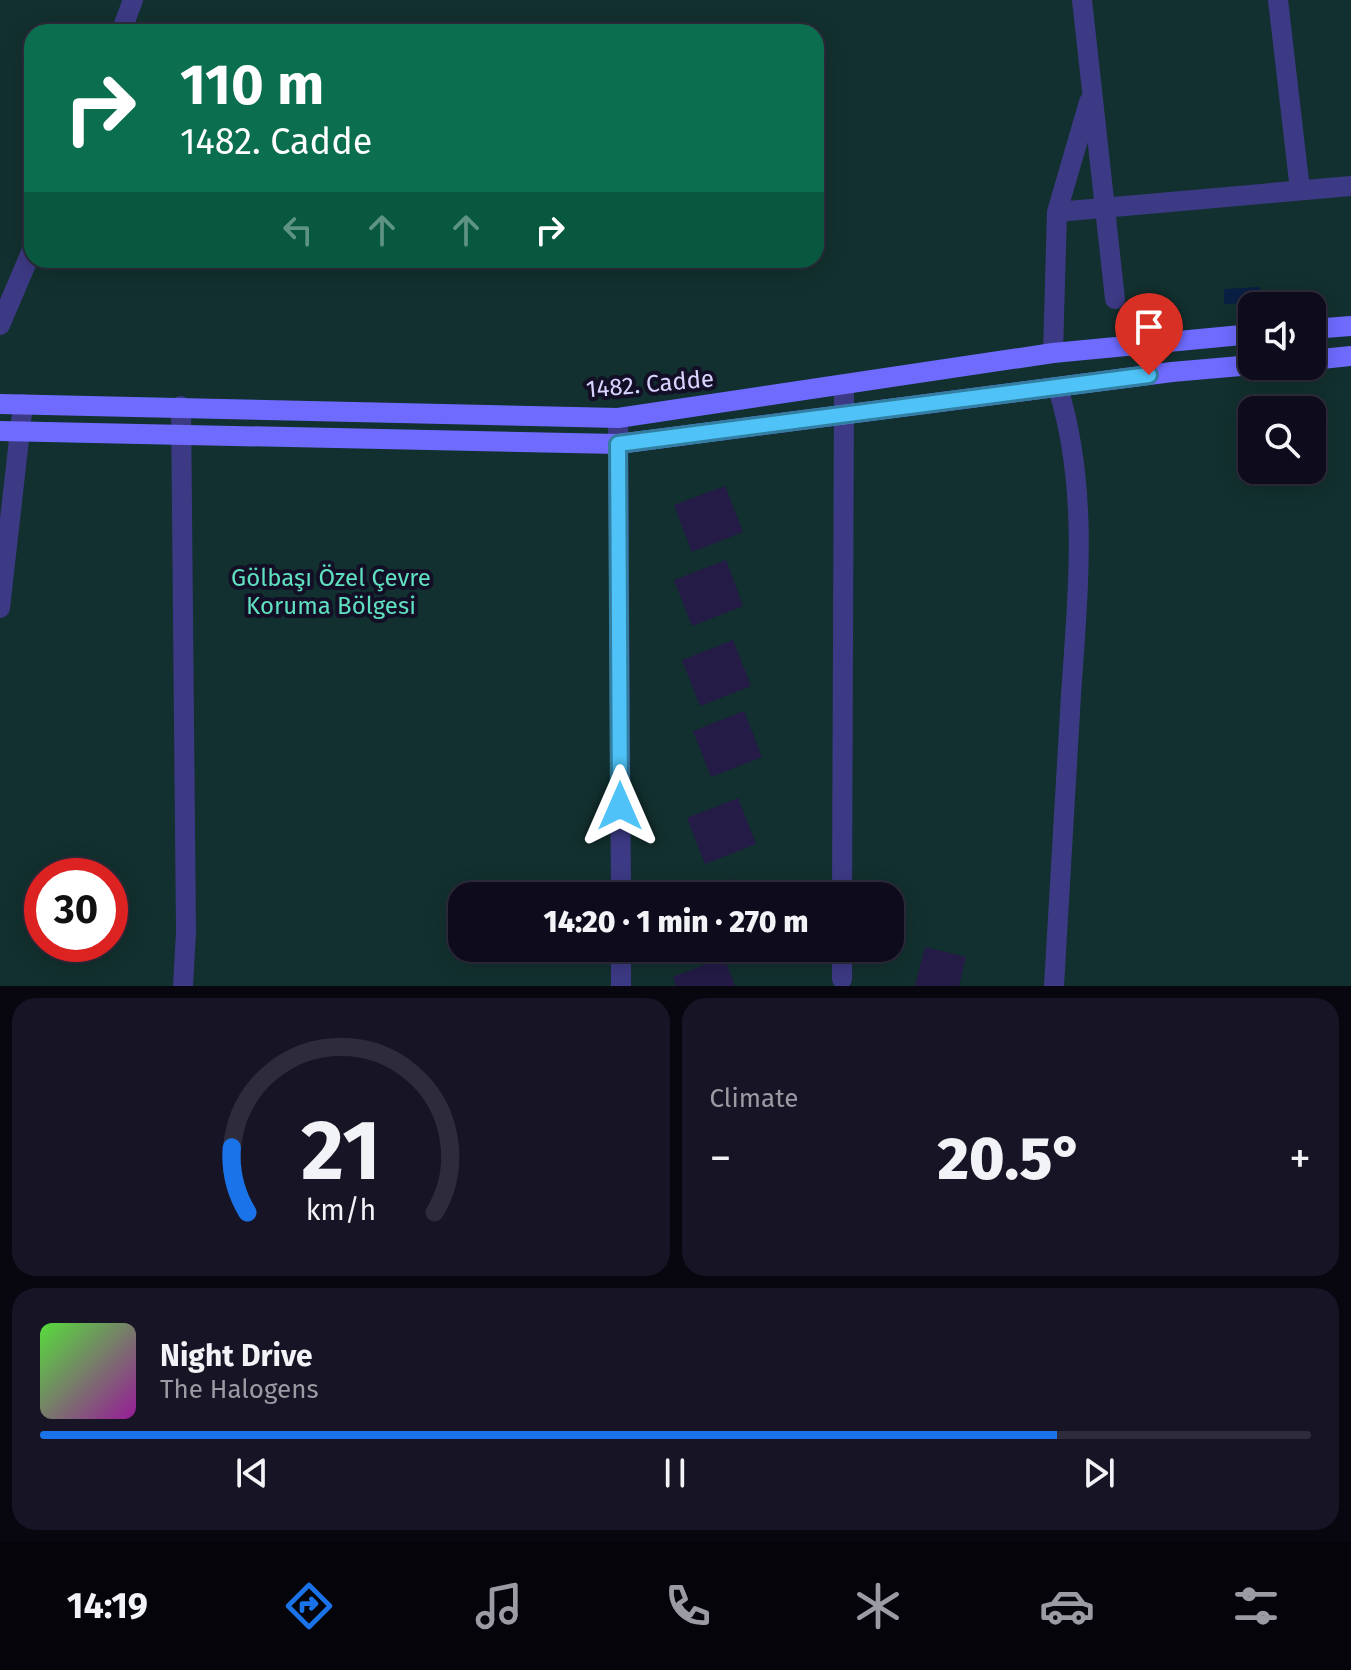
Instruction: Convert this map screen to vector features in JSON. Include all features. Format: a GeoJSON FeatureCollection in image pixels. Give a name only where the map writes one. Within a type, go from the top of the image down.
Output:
{"type":"FeatureCollection","features":[{"type":"Feature","properties":{"kind":"street"},"geometry":{"type":"LineString","coordinates":[[124,24],[133,0]]}},
{"type":"Feature","properties":{"kind":"street"},"geometry":{"type":"LineString","coordinates":[[1082,0],[1115,299]]}},
{"type":"Feature","properties":{"kind":"street"},"geometry":{"type":"LineString","coordinates":[[1278,0],[1300,190]]}},
{"type":"Feature","properties":{"kind":"street"},"geometry":{"type":"LineString","coordinates":[[1054,986],[1080,595],[1079,510],[1071,437],[1058,388],[1053,353],[1057,212],[1091,94]]}},
{"type":"Feature","properties":{"kind":"street"},"geometry":{"type":"LineString","coordinates":[[1057,212],[1351,186]]}},
{"type":"Feature","properties":{"kind":"street"},"geometry":{"type":"LineString","coordinates":[[0,325],[24,268]]}},
{"type":"Feature","properties":{"kind":"street"},"geometry":{"type":"LineString","coordinates":[[1326,328],[1351,326]]}},
{"type":"Feature","properties":{"kind":"street","name":"1482. Cadde"},"geometry":{"type":"LineString","coordinates":[[0,404],[618,418],[844,387],[1053,353],[1238,335]]}},
{"type":"Feature","properties":{"kind":"street"},"geometry":{"type":"LineString","coordinates":[[1326,359],[1351,356]]}},
{"type":"Feature","properties":{"kind":"street"},"geometry":{"type":"LineString","coordinates":[[10,432],[618,444],[1238,367]]}},
{"type":"Feature","properties":{"kind":"street"},"geometry":{"type":"LineString","coordinates":[[842,882],[844,387]]}},
{"type":"Feature","properties":{"kind":"street"},"geometry":{"type":"LineString","coordinates":[[0,608],[10,432],[23,404]]}},
{"type":"Feature","properties":{"kind":"street"},"geometry":{"type":"LineString","coordinates":[[181,406],[186,932],[183,986]]}},
{"type":"Feature","properties":{"kind":"street"},"geometry":{"type":"LineString","coordinates":[[618,418],[621,882]]}},
{"type":"Feature","properties":{"kind":"street"},"geometry":{"type":"LineString","coordinates":[[621,962],[621,986]]}},
{"type":"Feature","properties":{"kind":"street"},"geometry":{"type":"LineString","coordinates":[[842,962],[842,979]]}},
{"type":"Feature","properties":{"kind":"green space","name":"Gölbaşı Özel Çevre Koruma Bölgesi"},"geometry":{"type":"Polygon","coordinates":[[[0,0],[1351,0],[1351,986],[0,986],[0,0]]]}},
{"type":"Feature","properties":{"kind":"water"},"geometry":{"type":"Polygon","coordinates":[[[1260,287],[1260,292],[1238,292],[1238,303],[1224,304],[1224,289],[1260,287]]]}},
{"type":"Feature","properties":{"kind":"building"},"geometry":{"type":"Polygon","coordinates":[[[725,486],[743,532],[692,552],[674,505],[725,486]]]}},
{"type":"Feature","properties":{"kind":"building"},"geometry":{"type":"Polygon","coordinates":[[[726,560],[743,606],[692,626],[674,580],[726,560]]]}},
{"type":"Feature","properties":{"kind":"building"},"geometry":{"type":"Polygon","coordinates":[[[733,640],[751,686],[700,706],[682,660],[733,640]]]}},
{"type":"Feature","properties":{"kind":"building"},"geometry":{"type":"Polygon","coordinates":[[[744,711],[762,757],[711,777],[693,731],[744,711]]]}},
{"type":"Feature","properties":{"kind":"building"},"geometry":{"type":"Polygon","coordinates":[[[738,798],[756,844],[705,864],[687,818],[738,798]]]}},
{"type":"Feature","properties":{"kind":"building"},"geometry":{"type":"Polygon","coordinates":[[[925,947],[966,957],[959,986],[915,986],[925,947]]]}},
{"type":"Feature","properties":{"kind":"building"},"geometry":{"type":"Polygon","coordinates":[[[711,962],[726,962],[735,986],[676,986],[673,977],[711,962]]]}},
{"type":"Feature","properties":{"kind":"route"},"geometry":{"type":"LineString","coordinates":[[620,806],[618,444],[1149,375]]}}]}
